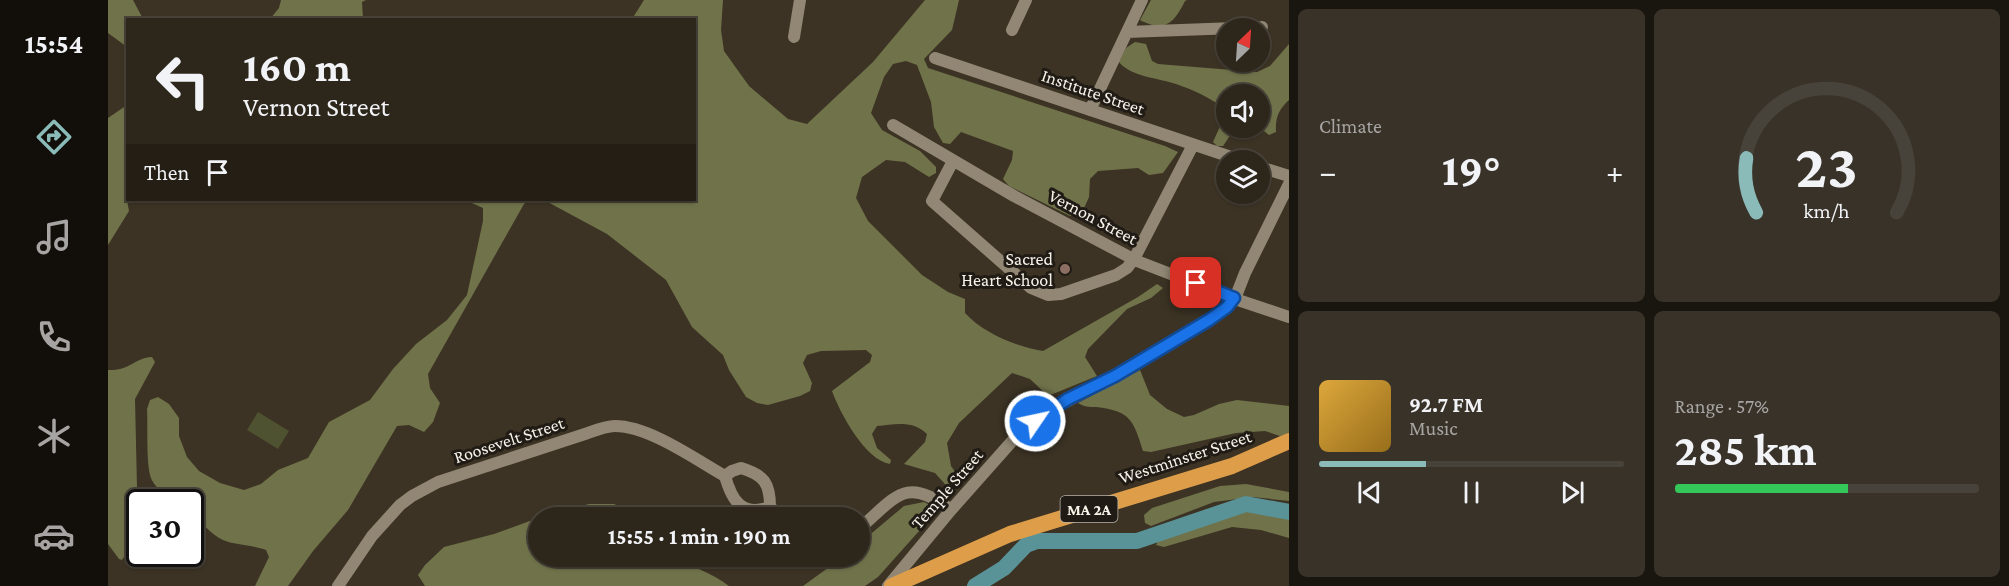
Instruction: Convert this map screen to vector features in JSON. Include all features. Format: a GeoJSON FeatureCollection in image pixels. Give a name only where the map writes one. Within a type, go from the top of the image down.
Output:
{"type":"FeatureCollection","features":[{"type":"Feature","properties":{"kind":"highway","name":"Westminster Street"},"geometry":{"type":"LineString","coordinates":[[890,586],[1011,534],[1232,466],[1289,441]]}},
{"type":"Feature","properties":{"kind":"street"},"geometry":{"type":"LineString","coordinates":[[794,37],[800,0]]}},
{"type":"Feature","properties":{"kind":"street"},"geometry":{"type":"LineString","coordinates":[[1012,30],[1026,0]]}},
{"type":"Feature","properties":{"kind":"street"},"geometry":{"type":"LineString","coordinates":[[1090,110],[1141,3],[1127,0]]}},
{"type":"Feature","properties":{"kind":"street"},"geometry":{"type":"LineString","coordinates":[[1127,32],[1216,29]]}},
{"type":"Feature","properties":{"kind":"street","name":"Institute Street"},"geometry":{"type":"LineString","coordinates":[[935,58],[1216,152]]}},
{"type":"Feature","properties":{"kind":"street","name":"Vernon Street"},"geometry":{"type":"LineString","coordinates":[[893,125],[1014,196],[1134,259],[1289,317]]}},
{"type":"Feature","properties":{"kind":"street"},"geometry":{"type":"LineString","coordinates":[[953,161],[932,201],[1031,288],[1042,293],[1059,294],[1111,277],[1127,268],[1134,259],[1193,145]]}},
{"type":"Feature","properties":{"kind":"street"},"geometry":{"type":"LineString","coordinates":[[1270,170],[1289,176]]}},
{"type":"Feature","properties":{"kind":"street","name":"Temple Street"},"geometry":{"type":"LineString","coordinates":[[890,586],[951,510],[1028,426],[1068,399],[1115,376],[1227,307],[1234,298],[1289,184]]}},
{"type":"Feature","properties":{"kind":"street","name":"Roosevelt Street"},"geometry":{"type":"LineString","coordinates":[[338,586],[372,536],[400,505],[412,496],[438,482],[612,426],[630,427],[646,432],[725,476]]}},
{"type":"Feature","properties":{"kind":"street"},"geometry":{"type":"LineString","coordinates":[[741,507],[729,491],[725,476],[741,468],[754,472],[764,480],[769,490],[770,507]]}},
{"type":"Feature","properties":{"kind":"street"},"geometry":{"type":"LineString","coordinates":[[870,519],[898,495],[911,492],[922,492],[934,496],[951,510]]}},
{"type":"Feature","properties":{"kind":"green space"},"geometry":{"type":"Polygon","coordinates":[[[108,0],[133,0],[142,17],[148,18],[126,18],[126,46],[108,33],[108,0]]]}},
{"type":"Feature","properties":{"kind":"green space"},"geometry":{"type":"Polygon","coordinates":[[[281,0],[366,0],[362,2],[363,18],[271,18],[279,8],[281,0]]]}},
{"type":"Feature","properties":{"kind":"green space"},"geometry":{"type":"Polygon","coordinates":[[[644,0],[723,0],[721,30],[724,51],[749,86],[788,119],[807,124],[873,62],[925,0],[959,0],[952,30],[924,59],[928,68],[1178,152],[1163,173],[1149,175],[1138,168],[1098,171],[1090,179],[1089,197],[1082,213],[1070,216],[1009,186],[1003,179],[1012,160],[1013,151],[961,132],[950,144],[943,143],[934,127],[931,102],[917,65],[906,61],[893,64],[884,77],[871,113],[882,130],[920,151],[936,167],[936,173],[929,177],[905,162],[886,160],[862,177],[856,198],[868,221],[922,275],[948,292],[965,299],[965,313],[981,327],[1001,338],[1033,349],[1043,351],[1157,284],[1163,288],[1151,298],[1127,309],[1088,349],[1085,357],[1097,376],[1048,396],[1030,379],[1012,373],[959,423],[947,443],[951,466],[962,482],[953,493],[935,473],[904,464],[925,442],[927,434],[922,430],[904,424],[877,426],[872,434],[877,448],[891,460],[890,464],[872,454],[847,423],[832,391],[870,362],[872,355],[866,350],[821,351],[807,355],[803,363],[812,383],[810,391],[768,405],[757,403],[746,397],[729,370],[723,355],[692,327],[666,280],[607,234],[546,201],[696,201],[696,18],[633,18],[644,0]]]}},
{"type":"Feature","properties":{"kind":"green space"},"geometry":{"type":"Polygon","coordinates":[[[1151,0],[1187,0],[1173,20],[1168,24],[1156,26],[1140,20],[1151,0]]]}},
{"type":"Feature","properties":{"kind":"green space"},"geometry":{"type":"Polygon","coordinates":[[[1135,42],[1146,44],[1152,61],[1158,64],[1216,69],[1216,72],[1270,72],[1270,66],[1289,44],[1289,100],[1278,114],[1276,132],[1270,135],[1270,84],[1216,84],[1216,104],[1190,89],[1138,74],[1124,67],[1119,62],[1126,48],[1135,42]]]}},
{"type":"Feature","properties":{"kind":"green space"},"geometry":{"type":"Polygon","coordinates":[[[126,106],[126,201],[129,211],[108,245],[108,118],[126,106]]]}},
{"type":"Feature","properties":{"kind":"green space"},"geometry":{"type":"Polygon","coordinates":[[[1216,135],[1216,138],[1228,138],[1223,146],[1217,146],[1213,142],[1216,135]]]}},
{"type":"Feature","properties":{"kind":"green space"},"geometry":{"type":"Polygon","coordinates":[[[467,201],[528,201],[428,374],[430,388],[440,403],[433,422],[424,432],[409,425],[397,426],[348,510],[313,551],[288,586],[255,586],[269,557],[266,550],[227,542],[206,527],[204,525],[204,489],[159,489],[152,481],[148,451],[147,409],[150,400],[158,397],[169,404],[179,418],[179,436],[187,457],[199,471],[220,483],[244,490],[261,484],[278,470],[308,458],[329,422],[370,400],[393,369],[416,344],[447,320],[467,295],[483,221],[483,208],[467,201]]]}},
{"type":"Feature","properties":{"kind":"green space"},"geometry":{"type":"Polygon","coordinates":[[[152,357],[155,362],[135,399],[137,488],[126,489],[126,554],[122,560],[108,544],[108,370],[122,369],[152,357]]]}},
{"type":"Feature","properties":{"kind":"green space"},"geometry":{"type":"Polygon","coordinates":[[[1140,370],[1150,395],[1167,409],[1184,417],[1237,400],[1289,406],[1289,433],[1280,436],[1265,431],[1236,433],[1151,452],[1143,451],[1133,425],[1124,415],[1117,411],[1078,403],[1140,370]]]}},
{"type":"Feature","properties":{"kind":"green space"},"geometry":{"type":"Polygon","coordinates":[[[258,412],[289,431],[278,449],[247,430],[258,412]]]}},
{"type":"Feature","properties":{"kind":"green space"},"geometry":{"type":"Polygon","coordinates":[[[1246,484],[1289,492],[1289,501],[1253,497],[1214,502],[1151,526],[1145,523],[1144,515],[1152,508],[1220,486],[1246,484]]]}},
{"type":"Feature","properties":{"kind":"green space"},"geometry":{"type":"Polygon","coordinates":[[[924,502],[934,507],[936,512],[878,577],[865,586],[803,586],[829,567],[870,567],[870,535],[904,506],[924,502]]]}},
{"type":"Feature","properties":{"kind":"green space"},"geometry":{"type":"Polygon","coordinates":[[[589,504],[614,504],[621,507],[577,507],[589,504]]]}},
{"type":"Feature","properties":{"kind":"green space"},"geometry":{"type":"Polygon","coordinates":[[[1245,508],[1289,518],[1289,538],[1261,530],[1232,527],[1164,547],[1156,545],[1159,539],[1245,508]]]}},
{"type":"Feature","properties":{"kind":"green space"},"geometry":{"type":"Polygon","coordinates":[[[528,522],[528,567],[691,567],[729,586],[425,586],[418,575],[444,547],[494,534],[528,522]]]}},
{"type":"Feature","properties":{"kind":"waterway"},"geometry":{"type":"LineString","coordinates":[[975,586],[1004,568],[1026,545],[1037,541],[1137,541],[1246,504],[1289,512]]}},
{"type":"Feature","properties":{"kind":"place","name":"Sacred Heart School"},"geometry":{"type":"Point","coordinates":[1065,269]}},
{"type":"Feature","properties":{"kind":"route"},"geometry":{"type":"LineString","coordinates":[[1035,421],[1068,399],[1115,376],[1209,320],[1227,307],[1234,298],[1196,283]]}}]}
